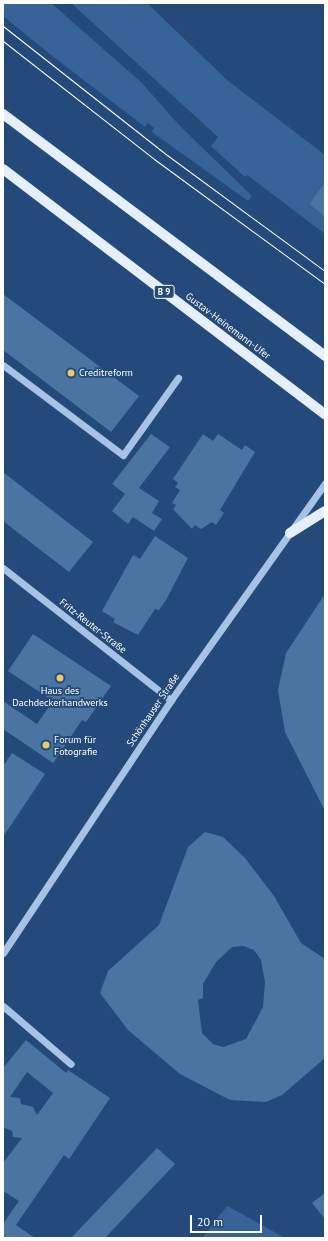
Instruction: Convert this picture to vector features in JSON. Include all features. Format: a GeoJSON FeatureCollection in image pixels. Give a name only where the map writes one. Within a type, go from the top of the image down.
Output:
{"type":"FeatureCollection","features":[{"type":"Feature","properties":{"kind":"main road"},"geometry":{"type":"LineString","coordinates":[[3,114],[325,356]]}},
{"type":"Feature","properties":{"kind":"main road","name":"Gustav-Heinemann-Ufer"},"geometry":{"type":"LineString","coordinates":[[3,169],[325,414]]}},
{"type":"Feature","properties":{"kind":"main road"},"geometry":{"type":"LineString","coordinates":[[290,533],[325,511]]}},
{"type":"Feature","properties":{"kind":"street"},"geometry":{"type":"LineString","coordinates":[[3,365],[123,455],[178,378]]}},
{"type":"Feature","properties":{"kind":"street","name":"Schönhauser Straße"},"geometry":{"type":"LineString","coordinates":[[3,953],[171,700],[325,483]]}},
{"type":"Feature","properties":{"kind":"street","name":"Fritz-Reuter-Straße"},"geometry":{"type":"LineString","coordinates":[[3,568],[171,700]]}},
{"type":"Feature","properties":{"kind":"street"},"geometry":{"type":"LineString","coordinates":[[3,1006],[71,1064]]}},
{"type":"Feature","properties":{"kind":"shaded area"},"geometry":{"type":"Polygon","coordinates":[[[3,3],[51,3],[141,82],[179,125],[252,196],[248,201],[152,132],[154,128],[148,123],[145,127],[46,51],[3,16],[3,3]]]}},
{"type":"Feature","properties":{"kind":"shaded area"},"geometry":{"type":"Polygon","coordinates":[[[71,3],[147,3],[227,80],[325,155],[325,182],[309,204],[325,217],[325,234],[247,175],[245,177],[211,146],[218,137],[71,3]]]}},
{"type":"Feature","properties":{"kind":"shaded area"},"geometry":{"type":"Polygon","coordinates":[[[227,1206],[242,1214],[285,1238],[202,1238],[227,1206]]]}},
{"type":"Feature","properties":{"kind":"building"},"geometry":{"type":"Polygon","coordinates":[[[325,182],[325,217],[309,204],[325,182]]]}},
{"type":"Feature","properties":{"kind":"building","name":"Creditreform"},"geometry":{"type":"Polygon","coordinates":[[[3,294],[139,396],[111,432],[3,350],[3,294]]]}},
{"type":"Feature","properties":{"kind":"building"},"geometry":{"type":"Polygon","coordinates":[[[151,434],[170,447],[139,488],[159,501],[152,513],[162,519],[154,531],[133,517],[128,524],[112,511],[125,494],[112,484],[151,434]]]}},
{"type":"Feature","properties":{"kind":"building"},"geometry":{"type":"Polygon","coordinates":[[[203,434],[213,441],[218,434],[242,450],[245,445],[255,452],[220,510],[224,513],[216,525],[212,522],[201,529],[195,525],[192,529],[173,509],[176,505],[172,503],[180,490],[175,487],[178,483],[173,479],[203,434]]]}},
{"type":"Feature","properties":{"kind":"building"},"geometry":{"type":"Polygon","coordinates":[[[3,472],[93,542],[69,572],[3,521],[3,472]]]}},
{"type":"Feature","properties":{"kind":"building"},"geometry":{"type":"Polygon","coordinates":[[[155,536],[188,558],[166,600],[159,610],[155,609],[138,635],[113,622],[115,619],[102,611],[133,555],[140,559],[155,536]]]}},
{"type":"Feature","properties":{"kind":"building"},"geometry":{"type":"Polygon","coordinates":[[[325,594],[325,811],[285,732],[278,690],[286,653],[325,594]]]}},
{"type":"Feature","properties":{"kind":"building","name":"Haus des Dachdeckerhandwerks"},"geometry":{"type":"Polygon","coordinates":[[[33,634],[111,686],[86,722],[82,720],[53,763],[3,729],[3,701],[37,724],[53,701],[8,671],[33,634]]]}},
{"type":"Feature","properties":{"kind":"building"},"geometry":{"type":"Polygon","coordinates":[[[12,753],[45,774],[3,837],[3,766],[12,753]]]}},
{"type":"Feature","properties":{"kind":"building"},"geometry":{"type":"Polygon","coordinates":[[[205,832],[223,837],[245,858],[274,896],[301,943],[325,959],[325,1058],[282,1095],[266,1102],[230,1100],[180,1074],[128,1030],[100,993],[108,971],[159,925],[188,847],[205,832]],[[243,946],[232,947],[216,962],[203,984],[203,998],[198,1000],[202,1033],[213,1044],[223,1047],[246,1039],[263,1007],[265,982],[261,960],[254,950],[243,946]]]}},
{"type":"Feature","properties":{"kind":"building"},"geometry":{"type":"Polygon","coordinates":[[[26,1040],[66,1073],[68,1070],[110,1098],[69,1159],[64,1155],[16,1225],[35,1238],[3,1238],[3,1224],[19,1201],[3,1191],[3,1163],[22,1138],[13,1137],[12,1131],[3,1127],[3,1068],[26,1040]],[[27,1072],[10,1097],[20,1098],[21,1104],[33,1107],[37,1115],[53,1093],[27,1072]]]}},
{"type":"Feature","properties":{"kind":"building"},"geometry":{"type":"Polygon","coordinates":[[[157,1148],[175,1164],[105,1238],[71,1238],[157,1148]]]}},
{"type":"Feature","properties":{"kind":"building"},"geometry":{"type":"Polygon","coordinates":[[[325,1193],[325,1219],[312,1203],[325,1193]]]}},
{"type":"Feature","properties":{"kind":"tram line"},"geometry":{"type":"LineString","coordinates":[[3,26],[167,155],[325,271]]}},
{"type":"Feature","properties":{"kind":"tram line"},"geometry":{"type":"LineString","coordinates":[[3,41],[154,159],[325,284]]}},
{"type":"Feature","properties":{"kind":"place","name":"Creditreform"},"geometry":{"type":"Point","coordinates":[71,373]}},
{"type":"Feature","properties":{"kind":"place","name":"Haus des Dachdeckerhandwerks"},"geometry":{"type":"Point","coordinates":[60,678]}},
{"type":"Feature","properties":{"kind":"place","name":"Forum für Fotografie"},"geometry":{"type":"Point","coordinates":[46,745]}}]}
